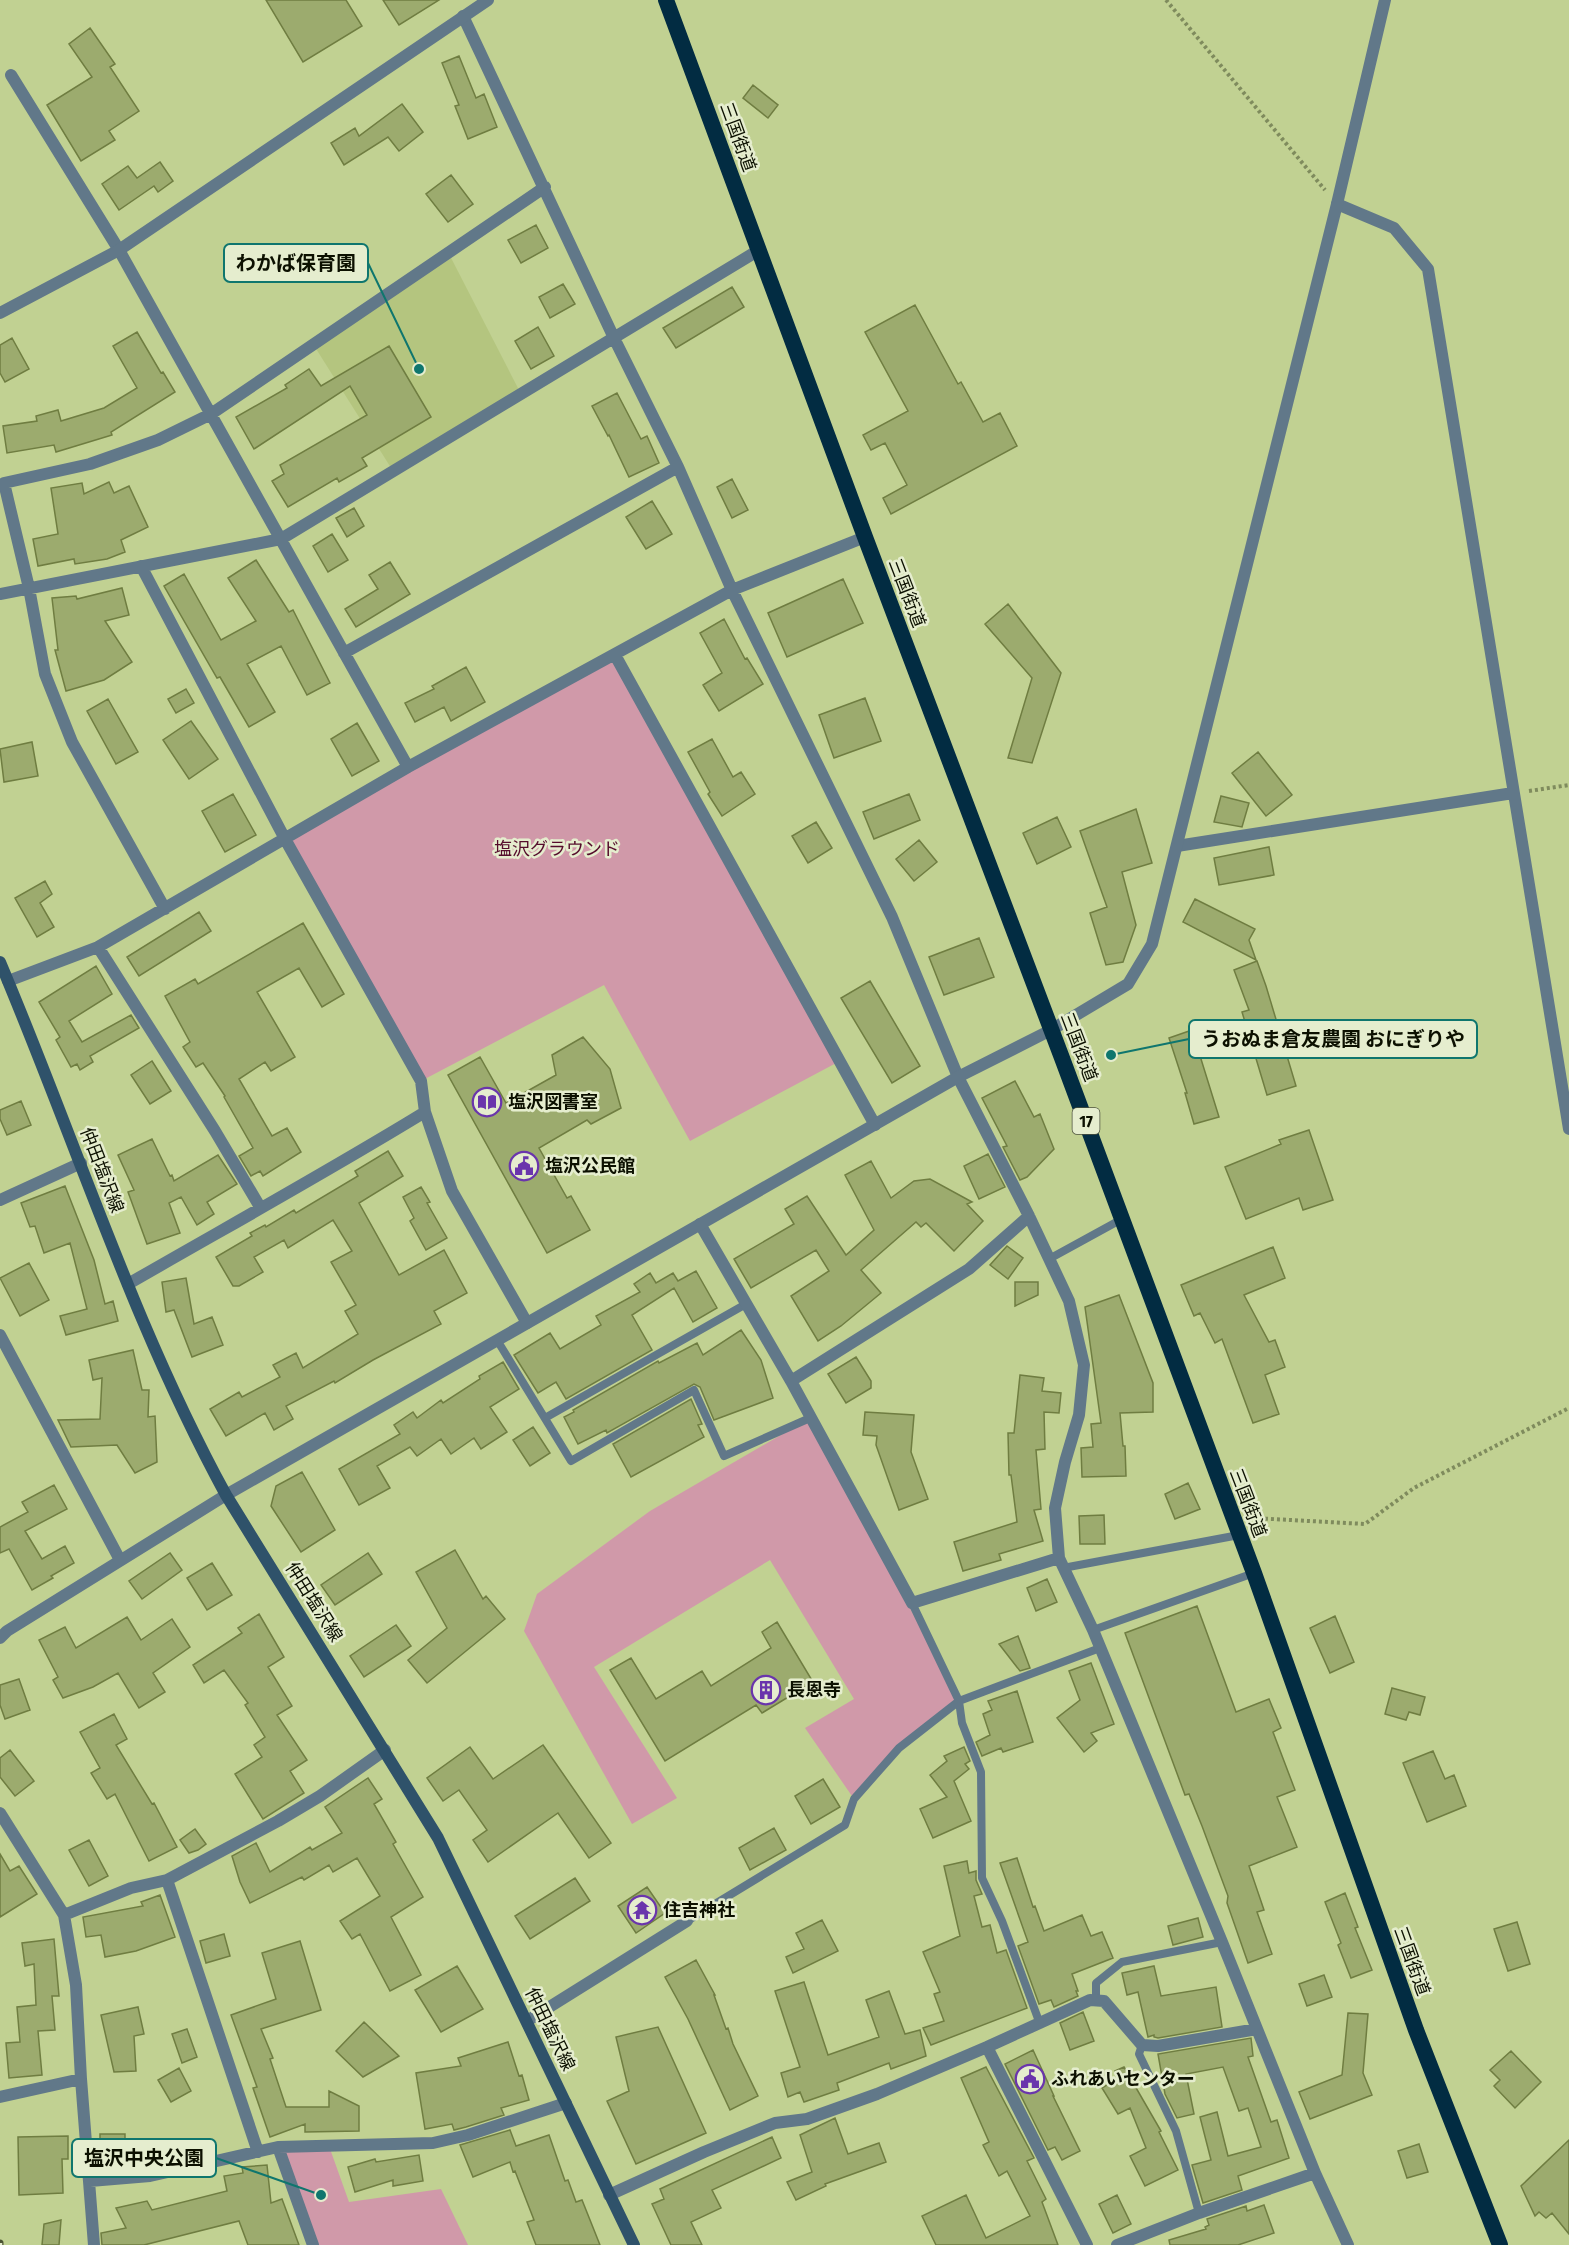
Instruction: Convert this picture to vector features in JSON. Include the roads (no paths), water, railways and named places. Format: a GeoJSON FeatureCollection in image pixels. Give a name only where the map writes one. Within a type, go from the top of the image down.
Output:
{"type":"FeatureCollection","features":[{"type":"Feature","properties":{"kind":"highway","name":"三国街道"},"geometry":{"type":"LineString","coordinates":[[666,0],[1254,1573],[1416,2030],[1500,2245]]}},
{"type":"Feature","properties":{"kind":"main road","name":"仲田塩沢線"},"geometry":{"type":"LineString","coordinates":[[0,962],[128,1284],[194,1437],[226,1495],[438,1838],[634,2245]]}},
{"type":"Feature","properties":{"kind":"street"},"geometry":{"type":"LineString","coordinates":[[0,313],[119,250],[468,8],[488,0]]}},
{"type":"Feature","properties":{"kind":"street"},"geometry":{"type":"LineString","coordinates":[[0,1638],[226,1495],[958,1077],[1051,1030],[1128,984],[1152,945],[1385,0]]}},
{"type":"Feature","properties":{"kind":"street"},"geometry":{"type":"LineString","coordinates":[[468,8],[545,187],[614,338],[678,467],[732,590],[892,917],[958,1077],[1029,1216],[1069,1301],[1084,1365],[1079,1415],[1065,1462],[1055,1508],[1061,1563],[1093,1630],[1315,2173],[1348,2245]]}},
{"type":"Feature","properties":{"kind":"street"},"geometry":{"type":"LineString","coordinates":[[11,75],[119,250],[408,767]]}},
{"type":"Feature","properties":{"kind":"street"},"geometry":{"type":"LineString","coordinates":[[165,909],[72,742],[45,674],[29,588],[4,483],[90,464],[158,440],[211,414],[545,187]]}},
{"type":"Feature","properties":{"kind":"street"},"geometry":{"type":"LineString","coordinates":[[1336,204],[1394,228],[1428,269],[1569,1129]]}},
{"type":"Feature","properties":{"kind":"street"},"geometry":{"type":"LineString","coordinates":[[0,594],[281,539],[759,250]]}},
{"type":"Feature","properties":{"kind":"street"},"geometry":{"type":"LineString","coordinates":[[344,653],[678,467]]}},
{"type":"Feature","properties":{"kind":"street"},"geometry":{"type":"LineString","coordinates":[[8,981],[98,947],[408,767],[732,590],[865,537]]}},
{"type":"Feature","properties":{"kind":"street"},"geometry":{"type":"LineString","coordinates":[[141,566],[285,839],[421,1081],[425,1112],[452,1191],[527,1323]]}},
{"type":"Feature","properties":{"kind":"street"},"geometry":{"type":"LineString","coordinates":[[615,655],[875,1125]]}},
{"type":"Feature","properties":{"kind":"street"},"geometry":{"type":"LineString","coordinates":[[1177,846],[1513,793]]}},
{"type":"Feature","properties":{"kind":"street"},"geometry":{"type":"LineString","coordinates":[[98,947],[215,1131],[260,1207]]}},
{"type":"Feature","properties":{"kind":"street"},"geometry":{"type":"LineString","coordinates":[[128,1284],[260,1207],[356,1155],[425,1112]]}},
{"type":"Feature","properties":{"kind":"street"},"geometry":{"type":"LineString","coordinates":[[0,1200],[81,1163]]}},
{"type":"Feature","properties":{"kind":"street"},"geometry":{"type":"LineString","coordinates":[[791,1381],[969,1269],[1029,1216]]}},
{"type":"Feature","properties":{"kind":"street"},"geometry":{"type":"LineString","coordinates":[[699,1224],[791,1381],[912,1603],[1061,1563]]}},
{"type":"Feature","properties":{"kind":"street"},"geometry":{"type":"LineString","coordinates":[[0,1335],[120,1560]]}},
{"type":"Feature","properties":{"kind":"street"},"geometry":{"type":"LineString","coordinates":[[64,1915],[131,1888],[167,1880],[320,1796],[385,1750]]}},
{"type":"Feature","properties":{"kind":"street"},"geometry":{"type":"LineString","coordinates":[[0,1813],[64,1915],[76,1985],[94,2245]]}},
{"type":"Feature","properties":{"kind":"street"},"geometry":{"type":"LineString","coordinates":[[167,1880],[258,2152]]}},
{"type":"Feature","properties":{"kind":"street"},"geometry":{"type":"LineString","coordinates":[[527,2021],[687,1921]]}},
{"type":"Feature","properties":{"kind":"street"},"geometry":{"type":"LineString","coordinates":[[609,2195],[775,2123],[807,2118],[857,2101],[987,2047],[1090,2000],[1104,2001],[1142,2045],[1158,2046],[1257,2029]]}},
{"type":"Feature","properties":{"kind":"street"},"geometry":{"type":"LineString","coordinates":[[987,2047],[1087,2245]]}},
{"type":"Feature","properties":{"kind":"street"},"geometry":{"type":"LineString","coordinates":[[0,2097],[81,2079]]}},
{"type":"Feature","properties":{"kind":"street"},"geometry":{"type":"LineString","coordinates":[[90,2181],[150,2176],[278,2147],[433,2143],[468,2135],[566,2103]]}},
{"type":"Feature","properties":{"kind":"street"},"geometry":{"type":"LineString","coordinates":[[278,2147],[313,2245]]}},
{"type":"Feature","properties":{"kind":"street"},"geometry":{"type":"LineString","coordinates":[[1117,2245],[1198,2213],[1315,2173]]}},
{"type":"Feature","properties":{"kind":"lane"},"geometry":{"type":"LineString","coordinates":[[1049,1259],[1122,1219]]}},
{"type":"Feature","properties":{"kind":"lane"},"geometry":{"type":"LineString","coordinates":[[545,1418],[746,1304]]}},
{"type":"Feature","properties":{"kind":"lane"},"geometry":{"type":"LineString","coordinates":[[496,1340],[571,1461],[694,1390],[724,1456],[810,1418]]}},
{"type":"Feature","properties":{"kind":"lane"},"geometry":{"type":"LineString","coordinates":[[1061,1563],[1239,1535]]}},
{"type":"Feature","properties":{"kind":"lane"},"geometry":{"type":"LineString","coordinates":[[1093,1630],[1254,1573]]}},
{"type":"Feature","properties":{"kind":"lane"},"geometry":{"type":"LineString","coordinates":[[912,1603],[959,1701],[962,1723],[981,1772],[982,1878],[1002,1920],[1040,2024]]}},
{"type":"Feature","properties":{"kind":"lane"},"geometry":{"type":"LineString","coordinates":[[687,1921],[845,1825],[854,1799],[899,1748],[959,1701],[1100,1648]]}},
{"type":"Feature","properties":{"kind":"lane"},"geometry":{"type":"LineString","coordinates":[[1096,2002],[1096,1983],[1122,1962],[1222,1942]]}},
{"type":"Feature","properties":{"kind":"lane"},"geometry":{"type":"LineString","coordinates":[[1142,2045],[1139,2054],[1176,2131],[1198,2213]]}},
{"type":"Feature","properties":{"kind":"place","name":"わかば保育園"},"geometry":{"type":"Point","coordinates":[419,369]}},
{"type":"Feature","properties":{"kind":"place","name":"うおぬま倉友農園 おにぎりや"},"geometry":{"type":"Point","coordinates":[1111,1055]}},
{"type":"Feature","properties":{"kind":"place","name":"塩沢図書室"},"geometry":{"type":"Point","coordinates":[487,1102]}},
{"type":"Feature","properties":{"kind":"place","name":"塩沢公民館"},"geometry":{"type":"Point","coordinates":[524,1166]}},
{"type":"Feature","properties":{"kind":"place","name":"長恩寺"},"geometry":{"type":"Point","coordinates":[766,1690]}},
{"type":"Feature","properties":{"kind":"place","name":"住吉神社"},"geometry":{"type":"Point","coordinates":[642,1910]}},
{"type":"Feature","properties":{"kind":"place","name":"ふれあいセンター"},"geometry":{"type":"Point","coordinates":[1030,2079]}},
{"type":"Feature","properties":{"kind":"place","name":"塩沢中央公園"},"geometry":{"type":"Point","coordinates":[321,2195]}},
{"type":"Feature","properties":{"kind":"park label","name":"塩沢グラウンド"},"geometry":{"type":"Point","coordinates":[557,849]}}]}
